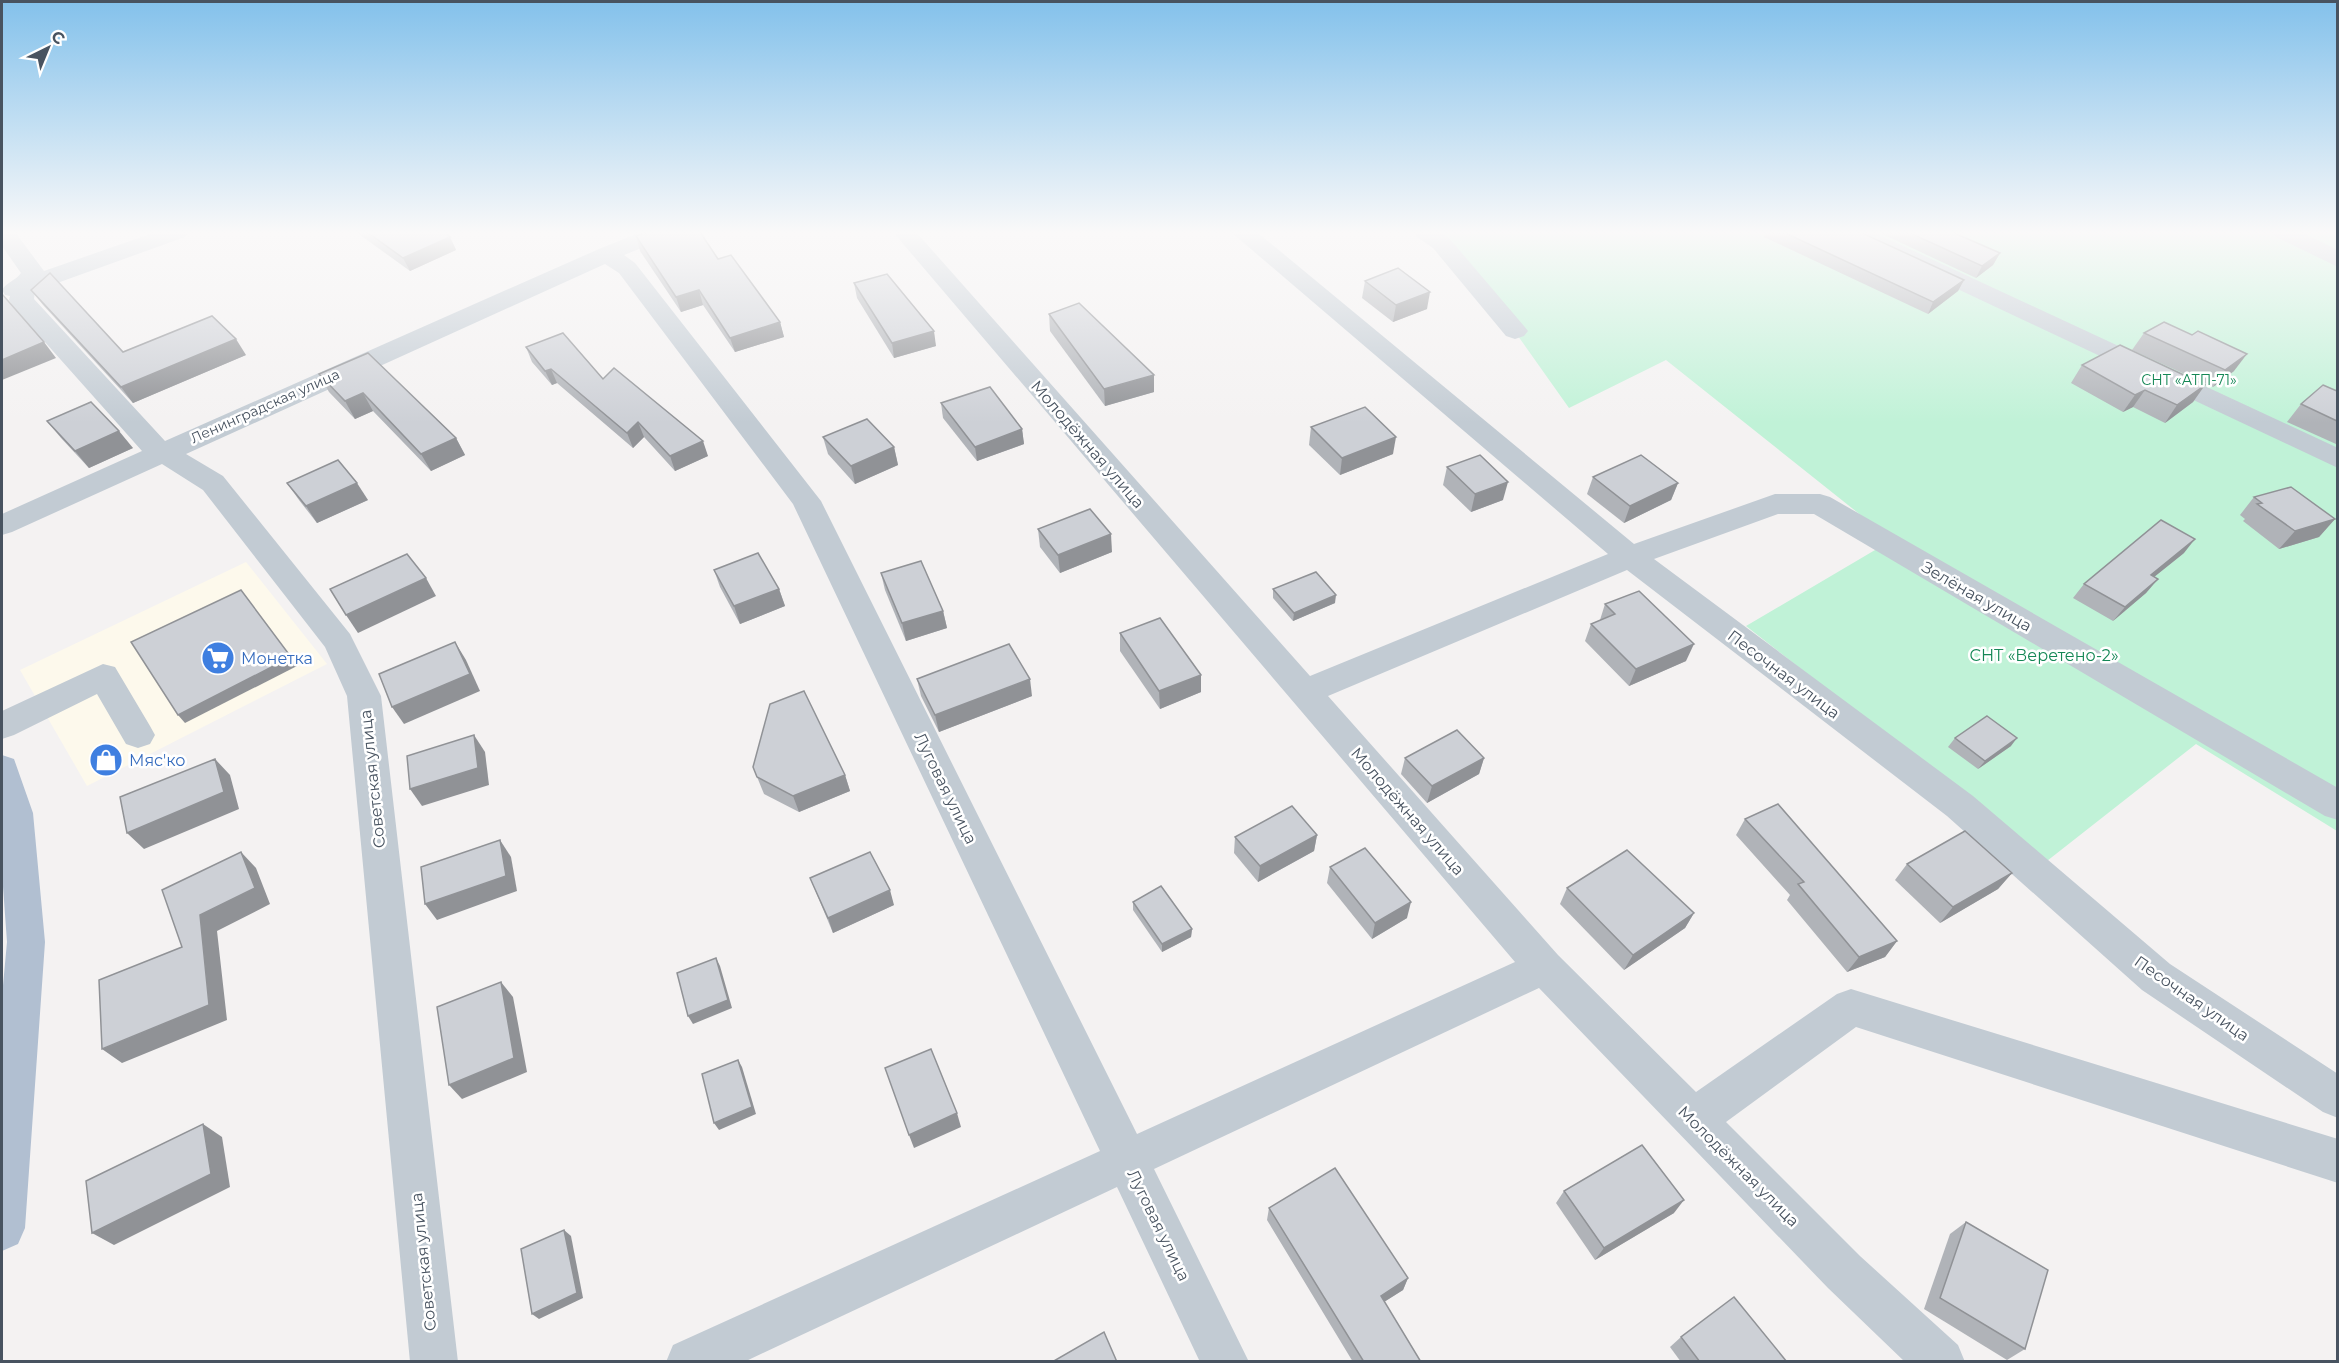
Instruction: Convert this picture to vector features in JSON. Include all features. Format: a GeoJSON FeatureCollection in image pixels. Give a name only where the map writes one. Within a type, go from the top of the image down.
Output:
{"type":"FeatureCollection","features":[{"type":"Feature","properties":{"kind":"main road"},"geometry":{"type":"LineString","coordinates":[[2,769],[15,813],[26,942],[2,1228]]}},
{"type":"Feature","properties":{"kind":"street","name":"Советская улица"},"geometry":{"type":"LineString","coordinates":[[17,296],[150,444],[213,483],[339,642],[364,696],[434,1362]]}},
{"type":"Feature","properties":{"kind":"street","name":"Ленинградская улица"},"geometry":{"type":"LineString","coordinates":[[2,525],[514,296]]}},
{"type":"Feature","properties":{"kind":"street","name":"Луговая улица"},"geometry":{"type":"LineString","coordinates":[[648,296],[806,501],[1225,1362]]}},
{"type":"Feature","properties":{"kind":"street","name":"Молодёжная улица"},"geometry":{"type":"LineString","coordinates":[[958,296],[1544,967],[1844,1272],[1941,1362]]}},
{"type":"Feature","properties":{"kind":"street","name":"Песочная улица"},"geometry":{"type":"LineString","coordinates":[[1319,296],[1630,557],[1960,806],[2157,977],[2337,1098]]}},
{"type":"Feature","properties":{"kind":"street"},"geometry":{"type":"LineString","coordinates":[[1485,296],[1515,331]]}},
{"type":"Feature","properties":{"kind":"street"},"geometry":{"type":"LineString","coordinates":[[1990,296],[2337,459]]}},
{"type":"Feature","properties":{"kind":"street","name":"Зелёная улица"},"geometry":{"type":"LineString","coordinates":[[1304,692],[1630,557],[1775,504],[1820,504],[2337,806]]}},
{"type":"Feature","properties":{"kind":"street"},"geometry":{"type":"LineString","coordinates":[[2,726],[103,676],[138,735]]}},
{"type":"Feature","properties":{"kind":"street"},"geometry":{"type":"LineString","coordinates":[[690,1362],[1544,967]]}},
{"type":"Feature","properties":{"kind":"street"},"geometry":{"type":"LineString","coordinates":[[1693,1120],[1851,1007],[2337,1161]]}},
{"type":"Feature","properties":{"kind":"shaded area"},"geometry":{"type":"Polygon","coordinates":[[[246,562],[327,664],[87,786],[20,670],[246,562]]]}},
{"type":"Feature","properties":{"kind":"green space"},"geometry":{"type":"Polygon","coordinates":[[[1485,296],[2337,296],[2337,831],[2196,744],[2047,861],[1746,626],[1892,540],[1666,360],[1569,408],[1518,336],[1485,296]]]}},
{"type":"Feature","properties":{"kind":"building"},"geometry":{"type":"Polygon","coordinates":[[[2,296],[3,296],[44,342],[2,360],[2,296]]]}},
{"type":"Feature","properties":{"kind":"building"},"geometry":{"type":"Polygon","coordinates":[[[36,296],[71,296],[123,352],[212,316],[236,339],[121,387],[36,296]]]}},
{"type":"Feature","properties":{"kind":"building"},"geometry":{"type":"Polygon","coordinates":[[[703,296],[761,296],[780,322],[730,338],[703,296]]]}},
{"type":"Feature","properties":{"kind":"building"},"geometry":{"type":"Polygon","coordinates":[[[862,296],[905,296],[934,331],[892,343],[862,296]]]}},
{"type":"Feature","properties":{"kind":"building"},"geometry":{"type":"Polygon","coordinates":[[[1384,296],[1421,296],[1396,305],[1384,296]]]}},
{"type":"Feature","properties":{"kind":"building"},"geometry":{"type":"Polygon","coordinates":[[[1919,296],[1942,296],[1933,302],[1919,296]]]}},
{"type":"Feature","properties":{"kind":"building"},"geometry":{"type":"Polygon","coordinates":[[[1079,303],[1154,375],[1104,389],[1049,314],[1079,303]]]}},
{"type":"Feature","properties":{"kind":"building"},"geometry":{"type":"Polygon","coordinates":[[[2164,322],[2192,335],[2198,331],[2247,354],[2225,370],[2144,333],[2164,322]]]}},
{"type":"Feature","properties":{"kind":"building"},"geometry":{"type":"Polygon","coordinates":[[[563,333],[603,379],[614,368],[703,441],[670,456],[638,422],[627,433],[551,369],[545,371],[526,347],[563,333]]]}},
{"type":"Feature","properties":{"kind":"building"},"geometry":{"type":"Polygon","coordinates":[[[2120,345],[2205,385],[2177,405],[2145,390],[2135,395],[2082,365],[2120,345]]]}},
{"type":"Feature","properties":{"kind":"building"},"geometry":{"type":"Polygon","coordinates":[[[368,353],[456,438],[421,454],[363,393],[345,401],[319,374],[368,353]]]}},
{"type":"Feature","properties":{"kind":"building"},"geometry":{"type":"Polygon","coordinates":[[[2323,385],[2337,391],[2337,421],[2301,404],[2323,385]]]}},
{"type":"Feature","properties":{"kind":"building"},"geometry":{"type":"Polygon","coordinates":[[[990,387],[1022,429],[975,447],[941,403],[990,387]]]}},
{"type":"Feature","properties":{"kind":"building"},"geometry":{"type":"Polygon","coordinates":[[[91,402],[119,431],[75,451],[47,421],[91,402]]]}},
{"type":"Feature","properties":{"kind":"building"},"geometry":{"type":"Polygon","coordinates":[[[1365,407],[1396,437],[1342,458],[1311,427],[1365,407]]]}},
{"type":"Feature","properties":{"kind":"building"},"geometry":{"type":"Polygon","coordinates":[[[867,419],[894,447],[851,466],[823,437],[867,419]]]}},
{"type":"Feature","properties":{"kind":"building"},"geometry":{"type":"Polygon","coordinates":[[[1480,455],[1508,482],[1475,494],[1447,467],[1480,455]]]}},
{"type":"Feature","properties":{"kind":"building"},"geometry":{"type":"Polygon","coordinates":[[[1641,455],[1678,483],[1630,506],[1593,477],[1641,455]]]}},
{"type":"Feature","properties":{"kind":"building"},"geometry":{"type":"Polygon","coordinates":[[[338,460],[357,483],[306,506],[287,483],[338,460]]]}},
{"type":"Feature","properties":{"kind":"building"},"geometry":{"type":"Polygon","coordinates":[[[2291,487],[2335,519],[2295,531],[2257,504],[2262,503],[2254,497],[2291,487]]]}},
{"type":"Feature","properties":{"kind":"building"},"geometry":{"type":"Polygon","coordinates":[[[1090,509],[1111,534],[1058,555],[1038,529],[1090,509]]]}},
{"type":"Feature","properties":{"kind":"building"},"geometry":{"type":"Polygon","coordinates":[[[2161,520],[2195,539],[2151,575],[2158,579],[2125,607],[2084,584],[2161,520]]]}},
{"type":"Feature","properties":{"kind":"building"},"geometry":{"type":"Polygon","coordinates":[[[758,553],[779,589],[734,606],[714,570],[758,553]]]}},
{"type":"Feature","properties":{"kind":"building"},"geometry":{"type":"Polygon","coordinates":[[[407,554],[426,578],[346,615],[330,589],[407,554]]]}},
{"type":"Feature","properties":{"kind":"building"},"geometry":{"type":"Polygon","coordinates":[[[921,561],[943,611],[902,623],[881,573],[921,561]]]}},
{"type":"Feature","properties":{"kind":"building"},"geometry":{"type":"Polygon","coordinates":[[[1316,572],[1336,595],[1294,613],[1273,589],[1316,572]]]}},
{"type":"Feature","properties":{"kind":"building","name":"Монетка"},"geometry":{"type":"Polygon","coordinates":[[[241,590],[291,657],[178,715],[131,642],[241,590]]]}},
{"type":"Feature","properties":{"kind":"building"},"geometry":{"type":"Polygon","coordinates":[[[1639,591],[1694,644],[1636,669],[1591,624],[1615,614],[1605,604],[1639,591]]]}},
{"type":"Feature","properties":{"kind":"building"},"geometry":{"type":"Polygon","coordinates":[[[1160,618],[1201,675],[1159,691],[1120,633],[1160,618]]]}},
{"type":"Feature","properties":{"kind":"building"},"geometry":{"type":"Polygon","coordinates":[[[455,642],[470,674],[392,707],[379,674],[455,642]]]}},
{"type":"Feature","properties":{"kind":"building"},"geometry":{"type":"Polygon","coordinates":[[[1009,644],[1030,679],[935,715],[917,679],[1009,644]]]}},
{"type":"Feature","properties":{"kind":"building"},"geometry":{"type":"Polygon","coordinates":[[[804,691],[845,775],[793,796],[757,777],[753,767],[770,704],[804,691]]]}},
{"type":"Feature","properties":{"kind":"building"},"geometry":{"type":"Polygon","coordinates":[[[1987,716],[2017,738],[1985,761],[1955,738],[1987,716]]]}},
{"type":"Feature","properties":{"kind":"building"},"geometry":{"type":"Polygon","coordinates":[[[1457,730],[1484,758],[1432,786],[1405,758],[1457,730]]]}},
{"type":"Feature","properties":{"kind":"building"},"geometry":{"type":"Polygon","coordinates":[[[474,735],[478,768],[410,789],[407,756],[474,735]]]}},
{"type":"Feature","properties":{"kind":"building"},"geometry":{"type":"Polygon","coordinates":[[[215,759],[224,792],[127,833],[120,797],[215,759]]]}},
{"type":"Feature","properties":{"kind":"building"},"geometry":{"type":"Polygon","coordinates":[[[1778,804],[1897,941],[1859,957],[1798,884],[1804,882],[1745,819],[1778,804]]]}},
{"type":"Feature","properties":{"kind":"building"},"geometry":{"type":"Polygon","coordinates":[[[1292,806],[1317,835],[1260,866],[1235,837],[1292,806]]]}},
{"type":"Feature","properties":{"kind":"building"},"geometry":{"type":"Polygon","coordinates":[[[1965,831],[2012,873],[1953,907],[1907,864],[1965,831]]]}},
{"type":"Feature","properties":{"kind":"building"},"geometry":{"type":"Polygon","coordinates":[[[500,840],[506,876],[425,904],[421,867],[500,840]]]}},
{"type":"Feature","properties":{"kind":"building"},"geometry":{"type":"Polygon","coordinates":[[[1365,848],[1411,902],[1375,923],[1330,867],[1365,848]]]}},
{"type":"Feature","properties":{"kind":"building"},"geometry":{"type":"Polygon","coordinates":[[[1627,850],[1694,913],[1633,955],[1567,888],[1627,850]]]}},
{"type":"Feature","properties":{"kind":"building"},"geometry":{"type":"Polygon","coordinates":[[[241,852],[255,888],[200,915],[209,1005],[102,1049],[99,980],[182,947],[162,890],[241,852]]]}},
{"type":"Feature","properties":{"kind":"building"},"geometry":{"type":"Polygon","coordinates":[[[870,852],[890,890],[828,918],[810,878],[870,852]]]}},
{"type":"Feature","properties":{"kind":"building"},"geometry":{"type":"Polygon","coordinates":[[[1161,886],[1192,929],[1162,944],[1133,902],[1161,886]]]}},
{"type":"Feature","properties":{"kind":"building"},"geometry":{"type":"Polygon","coordinates":[[[716,958],[728,1000],[688,1016],[677,973],[716,958]]]}},
{"type":"Feature","properties":{"kind":"building"},"geometry":{"type":"Polygon","coordinates":[[[501,982],[514,1058],[449,1085],[437,1007],[501,982]]]}},
{"type":"Feature","properties":{"kind":"building"},"geometry":{"type":"Polygon","coordinates":[[[931,1049],[957,1113],[909,1135],[885,1068],[931,1049]]]}},
{"type":"Feature","properties":{"kind":"building"},"geometry":{"type":"Polygon","coordinates":[[[738,1060],[752,1107],[714,1123],[702,1074],[738,1060]]]}},
{"type":"Feature","properties":{"kind":"building"},"geometry":{"type":"Polygon","coordinates":[[[203,1124],[211,1174],[92,1233],[86,1181],[203,1124]]]}},
{"type":"Feature","properties":{"kind":"building"},"geometry":{"type":"Polygon","coordinates":[[[1642,1145],[1684,1200],[1604,1248],[1564,1191],[1642,1145]]]}},
{"type":"Feature","properties":{"kind":"building"},"geometry":{"type":"Polygon","coordinates":[[[1335,1168],[1408,1278],[1381,1296],[1421,1362],[1364,1362],[1269,1208],[1335,1168]]]}},
{"type":"Feature","properties":{"kind":"building"},"geometry":{"type":"Polygon","coordinates":[[[1966,1222],[2048,1270],[2025,1349],[1940,1298],[1966,1222]]]}},
{"type":"Feature","properties":{"kind":"building"},"geometry":{"type":"Polygon","coordinates":[[[564,1230],[577,1293],[532,1314],[521,1249],[564,1230]]]}},
{"type":"Feature","properties":{"kind":"building"},"geometry":{"type":"Polygon","coordinates":[[[1734,1297],[1787,1362],[1700,1362],[1681,1337],[1734,1297]]]}},
{"type":"Feature","properties":{"kind":"building"},"geometry":{"type":"Polygon","coordinates":[[[1104,1332],[1117,1362],[1052,1362],[1104,1332]]]}},
{"type":"Feature","properties":{"kind":"place","name":"Монетка"},"geometry":{"type":"Point","coordinates":[218,658]}},
{"type":"Feature","properties":{"kind":"place","name":"Мяс'ко"},"geometry":{"type":"Point","coordinates":[106,760]}},
{"type":"Feature","properties":{"kind":"park label","name":"СНТ «АТП-71»"},"geometry":{"type":"Point","coordinates":[2189,380]}},
{"type":"Feature","properties":{"kind":"park label","name":"СНТ «Веретено-2»"},"geometry":{"type":"Point","coordinates":[2044,655]}}]}
